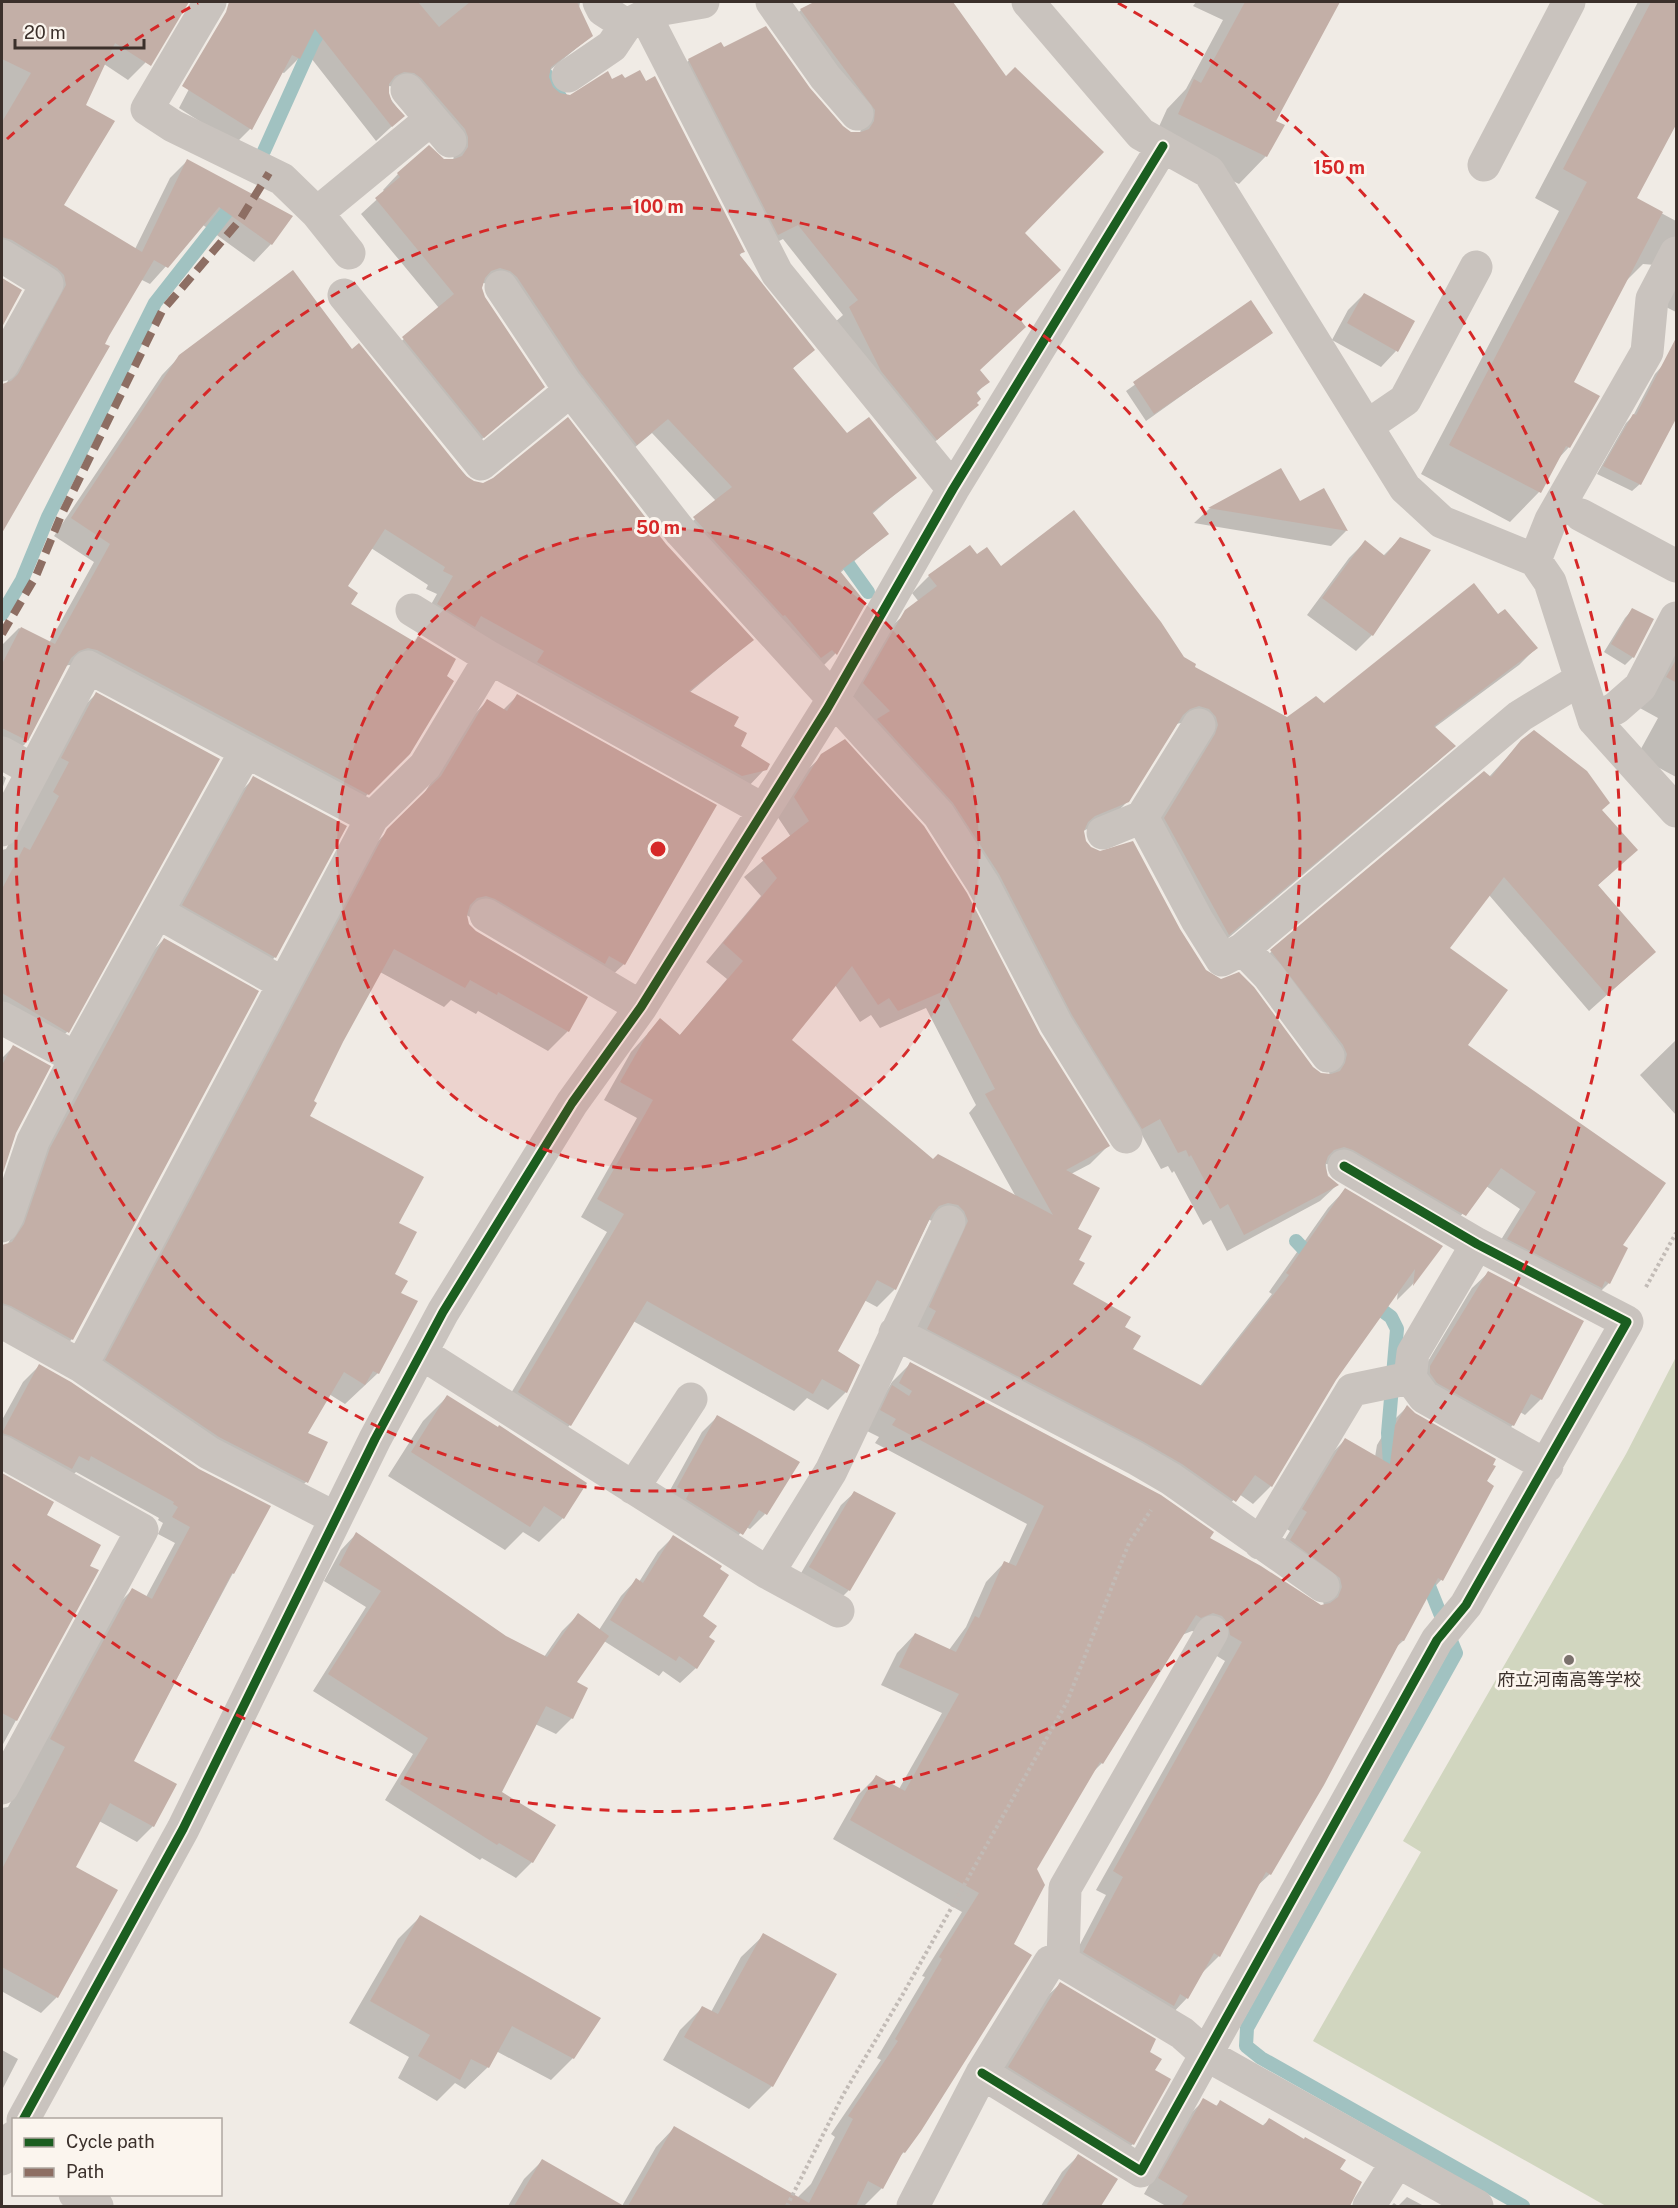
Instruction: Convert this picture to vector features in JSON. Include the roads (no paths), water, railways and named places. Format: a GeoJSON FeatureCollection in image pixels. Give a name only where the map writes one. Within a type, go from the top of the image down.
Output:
{"type":"FeatureCollection","features":[{"type":"Feature","properties":{"kind":"street"},"geometry":{"type":"LineString","coordinates":[[210,2],[147,109],[173,126],[282,178],[317,213],[349,253]]}},
{"type":"Feature","properties":{"kind":"street"},"geometry":{"type":"LineString","coordinates":[[599,2],[603,10],[636,20],[777,273],[953,489]]}},
{"type":"Feature","properties":{"kind":"street"},"geometry":{"type":"LineString","coordinates":[[568,76],[612,46],[636,20],[657,10],[703,2]]}},
{"type":"Feature","properties":{"kind":"street"},"geometry":{"type":"LineString","coordinates":[[772,2],[825,77],[857,114]]}},
{"type":"Feature","properties":{"kind":"street"},"geometry":{"type":"LineString","coordinates":[[1028,2],[1141,134],[1209,172],[1405,488],[1442,522],[1534,560],[1550,582],[1594,720],[1677,811]]}},
{"type":"Feature","properties":{"kind":"street"},"geometry":{"type":"LineString","coordinates":[[1484,165],[1569,2]]}},
{"type":"Feature","properties":{"kind":"street"},"geometry":{"type":"LineString","coordinates":[[317,213],[440,131],[407,90]]}},
{"type":"Feature","properties":{"kind":"street"},"geometry":{"type":"LineString","coordinates":[[24,2118],[183,1829],[335,1518],[421,1353],[572,1103],[641,1007],[833,698],[953,489],[1163,146]]}},
{"type":"Feature","properties":{"kind":"street"},"geometry":{"type":"LineString","coordinates":[[1534,560],[1551,520],[1647,352],[1652,299],[1677,253]]}},
{"type":"Feature","properties":{"kind":"street"},"geometry":{"type":"LineString","coordinates":[[2,256],[47,284],[2,365]]}},
{"type":"Feature","properties":{"kind":"street"},"geometry":{"type":"LineString","coordinates":[[1367,426],[1405,400],[1476,267]]}},
{"type":"Feature","properties":{"kind":"street"},"geometry":{"type":"LineString","coordinates":[[501,287],[571,390],[681,532],[939,815],[983,884],[1056,1024],[1126,1137]]}},
{"type":"Feature","properties":{"kind":"street"},"geometry":{"type":"LineString","coordinates":[[344,295],[481,464],[571,390]]}},
{"type":"Feature","properties":{"kind":"street"},"geometry":{"type":"LineString","coordinates":[[1581,515],[1677,566]]}},
{"type":"Feature","properties":{"kind":"street"},"geometry":{"type":"LineString","coordinates":[[412,610],[489,658],[764,810]]}},
{"type":"Feature","properties":{"kind":"street"},"geometry":{"type":"LineString","coordinates":[[1594,720],[1617,708],[1640,687],[1677,618]]}},
{"type":"Feature","properties":{"kind":"street"},"geometry":{"type":"LineString","coordinates":[[81,1366],[372,818],[425,766],[489,658]]}},
{"type":"Feature","properties":{"kind":"street"},"geometry":{"type":"LineString","coordinates":[[2,830],[88,667],[372,818]]}},
{"type":"Feature","properties":{"kind":"street"},"geometry":{"type":"LineString","coordinates":[[1142,817],[1197,920],[1222,960],[1243,949],[1520,716],[1581,679]]}},
{"type":"Feature","properties":{"kind":"street"},"geometry":{"type":"LineString","coordinates":[[1103,832],[1142,817],[1199,725]]}},
{"type":"Feature","properties":{"kind":"street"},"geometry":{"type":"LineString","coordinates":[[2,1226],[8,1215],[33,1141],[76,1058],[246,751]]}},
{"type":"Feature","properties":{"kind":"street"},"geometry":{"type":"LineString","coordinates":[[2,753],[33,770]]}},
{"type":"Feature","properties":{"kind":"street"},"geometry":{"type":"LineString","coordinates":[[157,912],[284,984]]}},
{"type":"Feature","properties":{"kind":"street"},"geometry":{"type":"LineString","coordinates":[[486,915],[641,1007]]}},
{"type":"Feature","properties":{"kind":"street"},"geometry":{"type":"LineString","coordinates":[[1243,949],[1268,975],[1328,1056]]}},
{"type":"Feature","properties":{"kind":"street"},"geometry":{"type":"LineString","coordinates":[[2,1018],[76,1058]]}},
{"type":"Feature","properties":{"kind":"street"},"geometry":{"type":"LineString","coordinates":[[982,2073],[1141,2171],[1443,1632],[1466,1605],[1627,1322],[1477,1244],[1344,1166]]}},
{"type":"Feature","properties":{"kind":"street"},"geometry":{"type":"LineString","coordinates":[[768,1574],[831,1471],[949,1222]]}},
{"type":"Feature","properties":{"kind":"street"},"geometry":{"type":"LineString","coordinates":[[1399,1380],[1477,1244]]}},
{"type":"Feature","properties":{"kind":"street"},"geometry":{"type":"LineString","coordinates":[[2,1322],[81,1366],[209,1453],[335,1518]]}},
{"type":"Feature","properties":{"kind":"street"},"geometry":{"type":"LineString","coordinates":[[895,1333],[1136,1458],[1171,1479],[1323,1586]]}},
{"type":"Feature","properties":{"kind":"street"},"geometry":{"type":"LineString","coordinates":[[421,1353],[768,1574],[838,1611]]}},
{"type":"Feature","properties":{"kind":"street"},"geometry":{"type":"LineString","coordinates":[[1260,1543],[1352,1390],[1399,1380],[1424,1397],[1547,1466]]}},
{"type":"Feature","properties":{"kind":"street"},"geometry":{"type":"LineString","coordinates":[[633,1488],[691,1399]]}},
{"type":"Feature","properties":{"kind":"street"},"geometry":{"type":"LineString","coordinates":[[2,1452],[142,1530],[2,1788]]}},
{"type":"Feature","properties":{"kind":"street"},"geometry":{"type":"LineString","coordinates":[[1063,1962],[1065,1888],[1212,1632]]}},
{"type":"Feature","properties":{"kind":"street"},"geometry":{"type":"LineString","coordinates":[[913,2206],[982,2073],[1050,1962],[1063,1962],[1182,2033],[1207,2055],[1477,2206]]}},
{"type":"Feature","properties":{"kind":"street"},"geometry":{"type":"LineString","coordinates":[[1370,2206],[1397,2162]]}},
{"type":"Feature","properties":{"kind":"street"},"geometry":{"type":"LineString","coordinates":[[79,2196],[97,2206]]}},
{"type":"Feature","properties":{"kind":"waterway"},"geometry":{"type":"LineString","coordinates":[[264,151],[313,42],[337,2]]}},
{"type":"Feature","properties":{"kind":"waterway"},"geometry":{"type":"LineString","coordinates":[[542,68],[565,105]]}},
{"type":"Feature","properties":{"kind":"waterway"},"geometry":{"type":"LineString","coordinates":[[2,614],[22,580],[48,517],[155,303],[236,200]]}},
{"type":"Feature","properties":{"kind":"waterway"},"geometry":{"type":"LineString","coordinates":[[838,550],[868,592]]}},
{"type":"Feature","properties":{"kind":"waterway"},"geometry":{"type":"LineString","coordinates":[[1296,1241],[1315,1261]]}},
{"type":"Feature","properties":{"kind":"waterway"},"geometry":{"type":"LineString","coordinates":[[1369,1301],[1391,1317],[1397,1329],[1388,1433],[1391,1479]]}},
{"type":"Feature","properties":{"kind":"waterway"},"geometry":{"type":"LineString","coordinates":[[1425,1576],[1456,1653],[1247,2028],[1246,2046],[1261,2058],[1523,2206]]}},
{"type":"Feature","properties":{"kind":"place","name":"府立河南高等学校"},"geometry":{"type":"Point","coordinates":[1569,1660]}}]}
